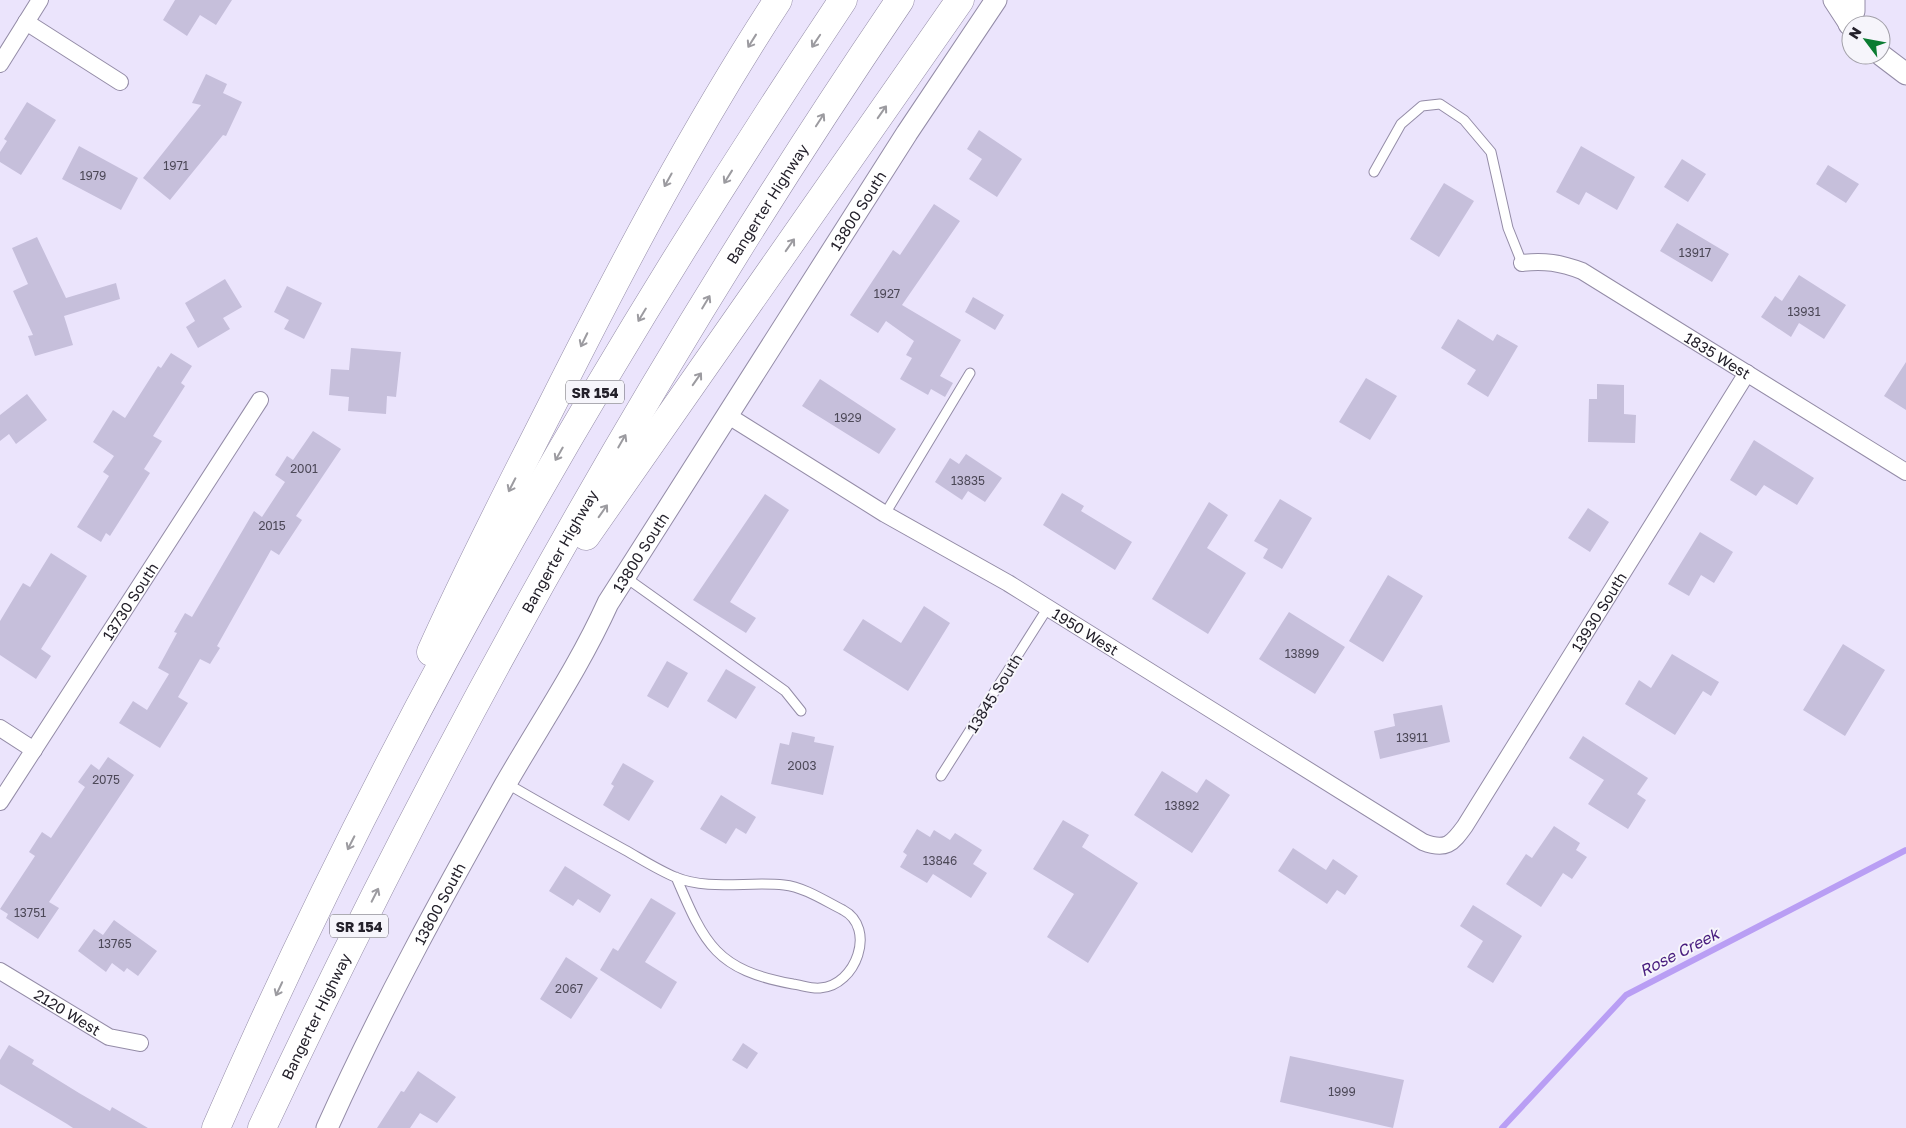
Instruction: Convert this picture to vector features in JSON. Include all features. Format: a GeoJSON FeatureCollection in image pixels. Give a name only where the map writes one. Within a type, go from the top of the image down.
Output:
{"type":"FeatureCollection","features":[{"type":"Feature","properties":{"kind":"highway"},"geometry":{"type":"LineString","coordinates":[[373,800],[406,713],[457,594],[597,314],[675,168],[778,0]]}},
{"type":"Feature","properties":{"kind":"highway","name":"SR 154"},"geometry":{"type":"LineString","coordinates":[[216,1128],[314,916],[494,569],[606,373],[740,159],[843,0]]}},
{"type":"Feature","properties":{"kind":"highway","name":"Bangerter Highway"},"geometry":{"type":"LineString","coordinates":[[262,1128],[324,996],[461,728],[581,512],[687,332],[796,156],[900,0]]}},
{"type":"Feature","properties":{"kind":"highway"},"geometry":{"type":"LineString","coordinates":[[461,728],[572,555],[960,0]]}},
{"type":"Feature","properties":{"kind":"street"},"geometry":{"type":"LineString","coordinates":[[0,64],[40,0]]}},
{"type":"Feature","properties":{"kind":"street","name":"13800 South"},"geometry":{"type":"LineString","coordinates":[[327,1128],[414,951],[506,783],[589,646],[608,603],[907,133],[996,0]]}},
{"type":"Feature","properties":{"kind":"street"},"geometry":{"type":"LineString","coordinates":[[1834,0],[1844,15]]}},
{"type":"Feature","properties":{"kind":"street"},"geometry":{"type":"LineString","coordinates":[[1853,15],[1854,0]]}},
{"type":"Feature","properties":{"kind":"street"},"geometry":{"type":"LineString","coordinates":[[26,22],[120,82]]}},
{"type":"Feature","properties":{"kind":"street"},"geometry":{"type":"LineString","coordinates":[[1891,62],[1905,72]]}},
{"type":"Feature","properties":{"kind":"street","name":"1835 West"},"geometry":{"type":"LineString","coordinates":[[1522,263],[1543,260],[1563,263],[1582,270],[1906,472]]}},
{"type":"Feature","properties":{"kind":"street","name":"13930 South"},"geometry":{"type":"LineString","coordinates":[[1444,846],[1456,838],[1465,826],[1748,373]]}},
{"type":"Feature","properties":{"kind":"street","name":"13730 South"},"geometry":{"type":"LineString","coordinates":[[0,802],[260,400]]}},
{"type":"Feature","properties":{"kind":"street","name":"1950 West"},"geometry":{"type":"LineString","coordinates":[[727,415],[885,514],[1008,583],[1423,842],[1436,847],[1444,846]]}},
{"type":"Feature","properties":{"kind":"street"},"geometry":{"type":"LineString","coordinates":[[0,728],[34,750]]}},
{"type":"Feature","properties":{"kind":"street","name":"2120 West"},"geometry":{"type":"LineString","coordinates":[[0,971],[109,1037],[140,1043]]}},
{"type":"Feature","properties":{"kind":"lane"},"geometry":{"type":"LineString","coordinates":[[1374,172],[1401,124],[1422,106],[1440,104],[1464,120],[1491,152],[1508,228],[1522,263]]}},
{"type":"Feature","properties":{"kind":"lane"},"geometry":{"type":"LineString","coordinates":[[885,514],[970,373]]}},
{"type":"Feature","properties":{"kind":"lane"},"geometry":{"type":"LineString","coordinates":[[625,576],[785,690],[801,711]]}},
{"type":"Feature","properties":{"kind":"lane","name":"13845 South"},"geometry":{"type":"LineString","coordinates":[[941,776],[1047,609]]}},
{"type":"Feature","properties":{"kind":"lane"},"geometry":{"type":"LineString","coordinates":[[506,783],[676,878],[714,884],[785,885],[816,896],[850,914],[860,934],[857,961],[844,979],[820,988],[779,981],[742,970],[713,950],[696,923],[676,878]]}},
{"type":"Feature","properties":{"kind":"building"},"geometry":{"type":"Polygon","coordinates":[[[175,0],[232,0],[216,25],[200,15],[187,36],[163,20],[175,0]]]}},
{"type":"Feature","properties":{"kind":"building"},"geometry":{"type":"Polygon","coordinates":[[[206,74],[227,84],[223,93],[242,102],[226,136],[223,135],[170,200],[143,178],[201,105],[192,103],[206,74]]]}},
{"type":"Feature","properties":{"kind":"building"},"geometry":{"type":"Polygon","coordinates":[[[27,102],[56,120],[21,175],[0,162],[0,152],[7,141],[4,139],[27,102]]]}},
{"type":"Feature","properties":{"kind":"building"},"geometry":{"type":"Polygon","coordinates":[[[979,130],[1022,159],[997,197],[969,179],[982,159],[967,149],[979,130]]]}},
{"type":"Feature","properties":{"kind":"building"},"geometry":{"type":"Polygon","coordinates":[[[79,146],[138,178],[121,210],[62,179],[79,146]]]}},
{"type":"Feature","properties":{"kind":"building"},"geometry":{"type":"Polygon","coordinates":[[[1581,146],[1635,177],[1617,210],[1586,192],[1579,205],[1556,192],[1581,146]]]}},
{"type":"Feature","properties":{"kind":"building"},"geometry":{"type":"Polygon","coordinates":[[[1682,159],[1706,174],[1688,202],[1664,187],[1682,159]]]}},
{"type":"Feature","properties":{"kind":"building"},"geometry":{"type":"Polygon","coordinates":[[[1828,165],[1859,184],[1846,203],[1816,184],[1828,165]]]}},
{"type":"Feature","properties":{"kind":"building"},"geometry":{"type":"Polygon","coordinates":[[[1444,183],[1474,201],[1439,257],[1410,239],[1444,183]]]}},
{"type":"Feature","properties":{"kind":"building"},"geometry":{"type":"Polygon","coordinates":[[[934,204],[960,221],[902,305],[961,340],[940,376],[953,383],[945,397],[931,389],[928,395],[900,379],[912,358],[906,355],[914,341],[886,321],[878,333],[850,315],[893,250],[900,255],[934,204]]]}},
{"type":"Feature","properties":{"kind":"building"},"geometry":{"type":"Polygon","coordinates":[[[1677,223],[1729,254],[1712,282],[1660,251],[1677,223]]]}},
{"type":"Feature","properties":{"kind":"building"},"geometry":{"type":"Polygon","coordinates":[[[37,237],[66,298],[116,283],[120,299],[64,316],[73,345],[35,356],[28,336],[33,335],[13,291],[28,284],[12,248],[37,237]]]}},
{"type":"Feature","properties":{"kind":"building"},"geometry":{"type":"Polygon","coordinates":[[[1799,275],[1846,305],[1824,339],[1799,323],[1791,337],[1761,317],[1775,296],[1782,301],[1799,275]]]}},
{"type":"Feature","properties":{"kind":"building"},"geometry":{"type":"Polygon","coordinates":[[[225,279],[242,307],[223,318],[230,329],[198,348],[186,327],[195,321],[185,303],[225,279]]]}},
{"type":"Feature","properties":{"kind":"building"},"geometry":{"type":"Polygon","coordinates":[[[287,286],[322,303],[304,339],[284,329],[289,320],[274,312],[287,286]]]}},
{"type":"Feature","properties":{"kind":"building"},"geometry":{"type":"Polygon","coordinates":[[[973,297],[1004,315],[995,330],[965,312],[973,297]]]}},
{"type":"Feature","properties":{"kind":"building"},"geometry":{"type":"Polygon","coordinates":[[[1458,319],[1493,341],[1497,334],[1518,346],[1488,397],[1467,384],[1476,370],[1441,348],[1458,319]]]}},
{"type":"Feature","properties":{"kind":"building"},"geometry":{"type":"Polygon","coordinates":[[[351,348],[401,352],[396,397],[387,396],[386,414],[348,411],[349,397],[329,395],[331,369],[349,370],[351,348]]]}},
{"type":"Feature","properties":{"kind":"building"},"geometry":{"type":"Polygon","coordinates":[[[171,353],[192,366],[181,383],[185,386],[153,436],[162,441],[144,469],[150,473],[110,536],[106,533],[101,542],[77,527],[109,476],[103,472],[114,456],[93,442],[113,410],[125,418],[158,366],[161,368],[171,353]]]}},
{"type":"Feature","properties":{"kind":"building"},"geometry":{"type":"Polygon","coordinates":[[[1906,362],[1906,410],[1884,396],[1906,362]]]}},
{"type":"Feature","properties":{"kind":"building"},"geometry":{"type":"Polygon","coordinates":[[[1366,378],[1397,396],[1370,440],[1339,422],[1366,378]]]}},
{"type":"Feature","properties":{"kind":"building"},"geometry":{"type":"Polygon","coordinates":[[[820,379],[896,429],[879,454],[802,406],[820,379]]]}},
{"type":"Feature","properties":{"kind":"building"},"geometry":{"type":"Polygon","coordinates":[[[1597,384],[1624,385],[1624,414],[1636,415],[1635,443],[1588,442],[1589,399],[1597,399],[1597,384]]]}},
{"type":"Feature","properties":{"kind":"building"},"geometry":{"type":"Polygon","coordinates":[[[27,394],[47,420],[16,444],[9,434],[0,441],[0,415],[27,394]]]}},
{"type":"Feature","properties":{"kind":"building"},"geometry":{"type":"Polygon","coordinates":[[[313,431],[341,449],[296,516],[302,520],[279,555],[271,550],[217,646],[220,648],[210,664],[200,659],[178,697],[188,703],[160,748],[119,723],[133,701],[147,710],[169,674],[158,668],[177,633],[174,632],[185,613],[192,617],[254,511],[262,517],[285,482],[275,475],[287,456],[293,460],[313,431]]]}},
{"type":"Feature","properties":{"kind":"building"},"geometry":{"type":"Polygon","coordinates":[[[1754,440],[1814,478],[1797,505],[1764,485],[1756,496],[1730,480],[1754,440]]]}},
{"type":"Feature","properties":{"kind":"building"},"geometry":{"type":"Polygon","coordinates":[[[966,454],[1002,478],[985,502],[968,491],[962,500],[935,482],[950,458],[959,464],[966,454]]]}},
{"type":"Feature","properties":{"kind":"building"},"geometry":{"type":"Polygon","coordinates":[[[1062,493],[1084,506],[1081,511],[1132,542],[1115,570],[1043,525],[1062,493]]]}},
{"type":"Feature","properties":{"kind":"building"},"geometry":{"type":"Polygon","coordinates":[[[765,494],[789,510],[730,602],[756,618],[746,633],[693,600],[765,494]]]}},
{"type":"Feature","properties":{"kind":"building"},"geometry":{"type":"Polygon","coordinates":[[[1280,499],[1312,518],[1282,569],[1263,558],[1268,549],[1254,541],[1280,499]]]}},
{"type":"Feature","properties":{"kind":"building"},"geometry":{"type":"Polygon","coordinates":[[[1209,502],[1228,515],[1207,548],[1246,573],[1208,634],[1152,599],[1209,502]]]}},
{"type":"Feature","properties":{"kind":"building"},"geometry":{"type":"Polygon","coordinates":[[[1588,508],[1609,522],[1590,552],[1568,538],[1588,508]]]}},
{"type":"Feature","properties":{"kind":"building"},"geometry":{"type":"Polygon","coordinates":[[[1700,532],[1733,552],[1714,583],[1701,575],[1689,596],[1668,584],[1700,532]]]}},
{"type":"Feature","properties":{"kind":"building"},"geometry":{"type":"Polygon","coordinates":[[[51,553],[87,576],[41,649],[51,656],[36,679],[0,655],[0,621],[23,583],[30,587],[51,553]]]}},
{"type":"Feature","properties":{"kind":"building"},"geometry":{"type":"Polygon","coordinates":[[[1388,575],[1423,596],[1383,662],[1349,641],[1388,575]]]}},
{"type":"Feature","properties":{"kind":"building"},"geometry":{"type":"Polygon","coordinates":[[[924,606],[950,623],[908,691],[843,650],[863,619],[901,643],[924,606]]]}},
{"type":"Feature","properties":{"kind":"building"},"geometry":{"type":"Polygon","coordinates":[[[1289,612],[1345,647],[1315,694],[1259,659],[1289,612]]]}},
{"type":"Feature","properties":{"kind":"building"},"geometry":{"type":"Polygon","coordinates":[[[1843,644],[1885,670],[1845,736],[1803,710],[1843,644]]]}},
{"type":"Feature","properties":{"kind":"building"},"geometry":{"type":"Polygon","coordinates":[[[1672,654],[1719,682],[1711,696],[1703,691],[1675,735],[1625,704],[1639,680],[1651,688],[1672,654]]]}},
{"type":"Feature","properties":{"kind":"building"},"geometry":{"type":"Polygon","coordinates":[[[667,661],[688,673],[668,708],[647,696],[667,661]]]}},
{"type":"Feature","properties":{"kind":"building"},"geometry":{"type":"Polygon","coordinates":[[[726,669],[756,687],[736,719],[707,701],[726,669]]]}},
{"type":"Feature","properties":{"kind":"building"},"geometry":{"type":"Polygon","coordinates":[[[1442,705],[1450,742],[1380,759],[1374,731],[1395,726],[1393,714],[1442,705]]]}},
{"type":"Feature","properties":{"kind":"building"},"geometry":{"type":"Polygon","coordinates":[[[792,732],[815,737],[814,742],[834,746],[823,795],[771,784],[780,743],[789,745],[792,732]]]}},
{"type":"Feature","properties":{"kind":"building"},"geometry":{"type":"Polygon","coordinates":[[[1583,736],[1648,778],[1637,794],[1646,800],[1628,829],[1588,804],[1604,780],[1569,758],[1583,736]]]}},
{"type":"Feature","properties":{"kind":"building"},"geometry":{"type":"Polygon","coordinates":[[[108,757],[134,775],[49,902],[59,908],[38,939],[6,918],[8,914],[0,909],[35,856],[29,852],[42,832],[51,838],[85,787],[78,782],[91,764],[99,770],[108,757]]]}},
{"type":"Feature","properties":{"kind":"building"},"geometry":{"type":"Polygon","coordinates":[[[623,763],[654,781],[629,821],[603,805],[614,786],[611,784],[623,763]]]}},
{"type":"Feature","properties":{"kind":"building"},"geometry":{"type":"Polygon","coordinates":[[[1162,771],[1197,793],[1206,779],[1230,795],[1192,853],[1134,815],[1162,771]]]}},
{"type":"Feature","properties":{"kind":"building"},"geometry":{"type":"Polygon","coordinates":[[[721,795],[756,817],[746,834],[736,828],[726,844],[700,829],[721,795]]]}},
{"type":"Feature","properties":{"kind":"building"},"geometry":{"type":"Polygon","coordinates":[[[1063,820],[1089,835],[1082,847],[1138,883],[1088,963],[1047,937],[1074,894],[1033,869],[1063,820]]]}},
{"type":"Feature","properties":{"kind":"building"},"geometry":{"type":"Polygon","coordinates":[[[1554,826],[1580,843],[1576,850],[1587,857],[1572,879],[1563,873],[1541,907],[1506,884],[1526,854],[1532,858],[1554,826]]]}},
{"type":"Feature","properties":{"kind":"building"},"geometry":{"type":"Polygon","coordinates":[[[917,829],[930,837],[934,830],[950,840],[955,833],[982,850],[973,864],[987,873],[971,898],[933,874],[927,883],[900,867],[907,855],[903,852],[917,829]]]}},
{"type":"Feature","properties":{"kind":"building"},"geometry":{"type":"Polygon","coordinates":[[[1293,848],[1326,870],[1333,859],[1358,876],[1345,895],[1337,890],[1327,904],[1278,871],[1293,848]]]}},
{"type":"Feature","properties":{"kind":"building"},"geometry":{"type":"Polygon","coordinates":[[[565,866],[611,895],[600,913],[578,899],[573,906],[549,891],[565,866]]]}},
{"type":"Feature","properties":{"kind":"building"},"geometry":{"type":"Polygon","coordinates":[[[651,898],[676,913],[645,962],[677,982],[661,1009],[600,970],[613,948],[618,951],[651,898]]]}},
{"type":"Feature","properties":{"kind":"building"},"geometry":{"type":"Polygon","coordinates":[[[1473,905],[1522,936],[1493,983],[1467,967],[1483,941],[1460,926],[1473,905]]]}},
{"type":"Feature","properties":{"kind":"building"},"geometry":{"type":"Polygon","coordinates":[[[114,920],[157,951],[138,976],[127,968],[124,972],[112,963],[106,972],[78,951],[94,929],[103,935],[114,920]]]}},
{"type":"Feature","properties":{"kind":"building"},"geometry":{"type":"Polygon","coordinates":[[[566,957],[598,978],[571,1019],[540,999],[566,957]]]}},
{"type":"Feature","properties":{"kind":"building"},"geometry":{"type":"Polygon","coordinates":[[[743,1043],[758,1053],[747,1069],[732,1060],[743,1043]]]}},
{"type":"Feature","properties":{"kind":"building"},"geometry":{"type":"Polygon","coordinates":[[[9,1045],[34,1060],[32,1064],[79,1093],[110,1111],[112,1107],[148,1128],[73,1128],[0,1084],[0,1060],[9,1045]]]}},
{"type":"Feature","properties":{"kind":"building"},"geometry":{"type":"Polygon","coordinates":[[[1290,1056],[1404,1080],[1393,1128],[1280,1102],[1290,1056]]]}},
{"type":"Feature","properties":{"kind":"building"},"geometry":{"type":"Polygon","coordinates":[[[418,1071],[456,1097],[437,1123],[420,1113],[410,1128],[377,1128],[401,1091],[404,1092],[418,1071]]]}},
{"type":"Feature","properties":{"kind":"waterway","name":"Rose Creek"},"geometry":{"type":"LineString","coordinates":[[1502,1128],[1626,995],[1906,850]]}}]}
